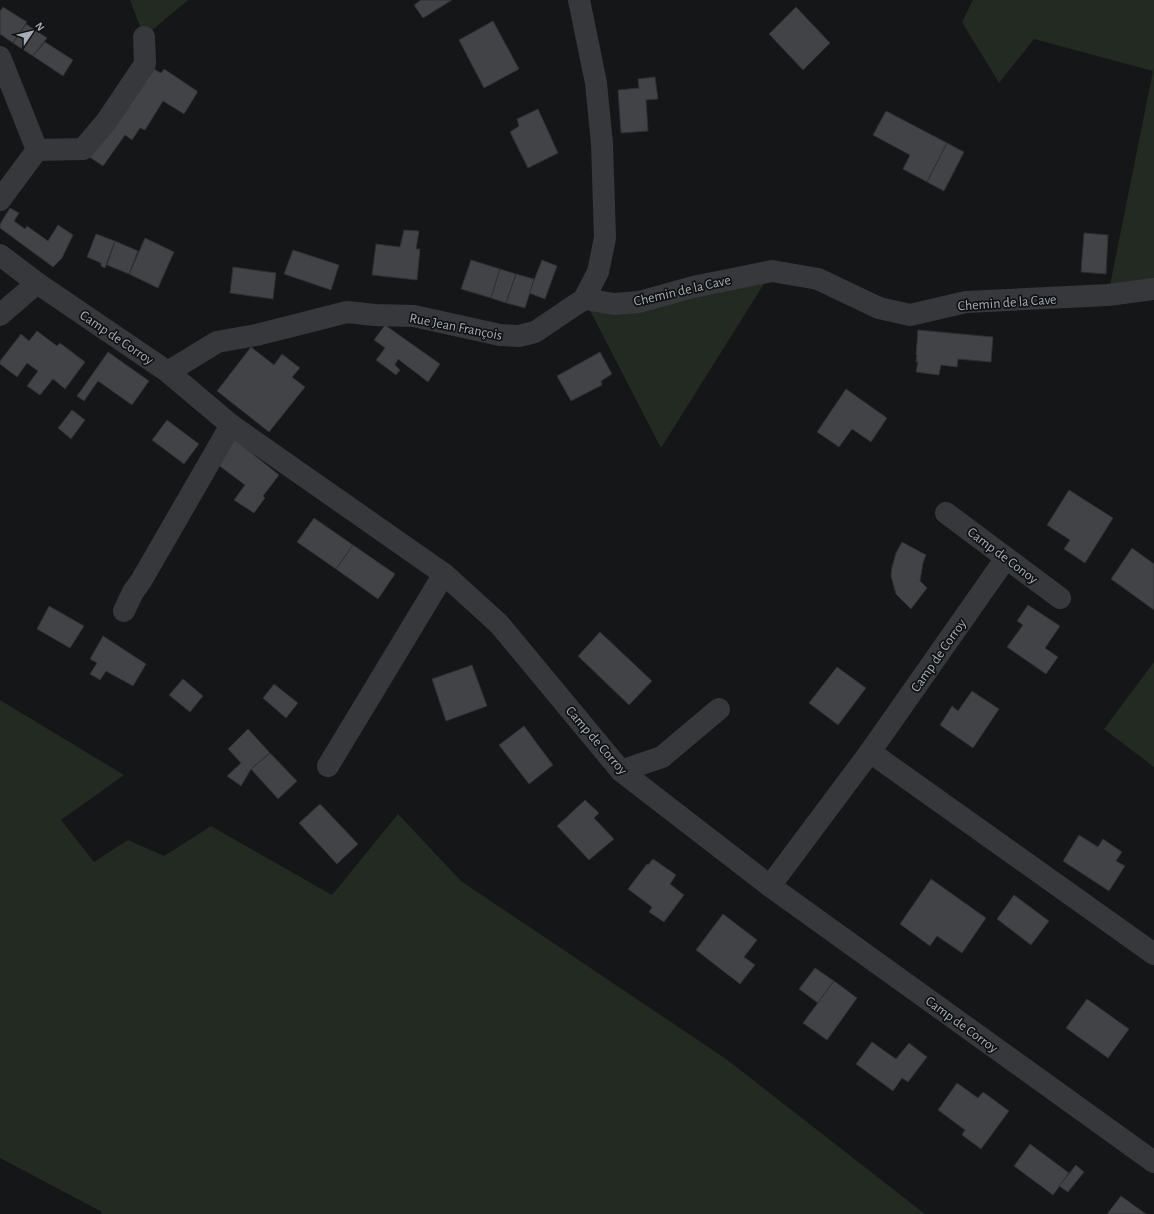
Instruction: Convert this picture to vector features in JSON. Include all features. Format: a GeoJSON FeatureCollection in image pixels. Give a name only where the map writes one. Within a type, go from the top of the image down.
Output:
{"type":"FeatureCollection","features":[{"type":"Feature","properties":{"kind":"street","name":"Rue Jean François"},"geometry":{"type":"LineString","coordinates":[[168,372],[217,342],[347,312],[375,315],[414,316],[500,335],[519,336],[535,332],[584,299],[598,272],[605,238],[602,136],[596,83],[578,0]]}},
{"type":"Feature","properties":{"kind":"street"},"geometry":{"type":"LineString","coordinates":[[37,150],[83,149],[106,122],[145,64],[144,37]]}},
{"type":"Feature","properties":{"kind":"street"},"geometry":{"type":"LineString","coordinates":[[0,57],[37,150]]}},
{"type":"Feature","properties":{"kind":"street"},"geometry":{"type":"LineString","coordinates":[[0,200],[37,150]]}},
{"type":"Feature","properties":{"kind":"street","name":"Camp de Corroy"},"geometry":{"type":"LineString","coordinates":[[0,254],[37,283],[168,372],[232,425],[444,574],[499,624],[621,772],[770,886],[1154,1162]]}},
{"type":"Feature","properties":{"kind":"street","name":"Chemin de la Cave"},"geometry":{"type":"LineString","coordinates":[[584,299],[614,304],[639,302],[693,287],[772,271],[818,279],[879,308],[910,315],[966,302],[1108,296],[1154,288]]}},
{"type":"Feature","properties":{"kind":"street"},"geometry":{"type":"LineString","coordinates":[[0,315],[37,283]]}},
{"type":"Feature","properties":{"kind":"street"},"geometry":{"type":"LineString","coordinates":[[124,611],[133,592],[141,582],[232,425]]}},
{"type":"Feature","properties":{"kind":"street","name":"Camp de Conoy"},"geometry":{"type":"LineString","coordinates":[[946,513],[1060,598]]}},
{"type":"Feature","properties":{"kind":"street","name":"Camp de Corroy"},"geometry":{"type":"LineString","coordinates":[[770,886],[870,752],[1006,558]]}},
{"type":"Feature","properties":{"kind":"street"},"geometry":{"type":"LineString","coordinates":[[328,766],[444,574]]}},
{"type":"Feature","properties":{"kind":"street"},"geometry":{"type":"LineString","coordinates":[[621,772],[662,757],[719,709]]}},
{"type":"Feature","properties":{"kind":"street"},"geometry":{"type":"LineString","coordinates":[[870,752],[1154,954]]}},
{"type":"Feature","properties":{"kind":"shaded area"},"geometry":{"type":"Polygon","coordinates":[[[130,0],[188,0],[144,37],[130,0]]]}},
{"type":"Feature","properties":{"kind":"shaded area"},"geometry":{"type":"Polygon","coordinates":[[[973,0],[1154,0],[1154,289],[1108,295],[1153,71],[1034,39],[999,83],[962,22],[973,0]]]}},
{"type":"Feature","properties":{"kind":"shaded area"},"geometry":{"type":"Polygon","coordinates":[[[772,271],[661,448],[584,299],[614,304],[772,271]]]}},
{"type":"Feature","properties":{"kind":"shaded area"},"geometry":{"type":"Polygon","coordinates":[[[1154,662],[1154,767],[1104,729],[1154,662]]]}},
{"type":"Feature","properties":{"kind":"shaded area"},"geometry":{"type":"Polygon","coordinates":[[[0,700],[124,775],[61,820],[94,862],[128,840],[164,856],[211,826],[332,895],[398,814],[461,881],[726,1059],[925,1214],[101,1214],[102,1212],[0,1158],[0,700]]]}},
{"type":"Feature","properties":{"kind":"building"},"geometry":{"type":"Polygon","coordinates":[[[421,0],[452,0],[423,18],[414,5],[421,0]]]}},
{"type":"Feature","properties":{"kind":"building"},"geometry":{"type":"Polygon","coordinates":[[[3,7],[27,22],[13,43],[0,34],[0,11],[3,7]]]}},
{"type":"Feature","properties":{"kind":"building"},"geometry":{"type":"Polygon","coordinates":[[[796,7],[830,43],[803,70],[769,34],[796,7]]]}},
{"type":"Feature","properties":{"kind":"building"},"geometry":{"type":"Polygon","coordinates":[[[493,21],[519,69],[484,88],[459,40],[493,21]]]}},
{"type":"Feature","properties":{"kind":"building"},"geometry":{"type":"Polygon","coordinates":[[[26,24],[47,38],[33,56],[13,43],[26,24]]]}},
{"type":"Feature","properties":{"kind":"building"},"geometry":{"type":"Polygon","coordinates":[[[45,42],[73,60],[63,76],[33,56],[45,42]]]}},
{"type":"Feature","properties":{"kind":"building"},"geometry":{"type":"Polygon","coordinates":[[[146,65],[161,73],[164,69],[197,91],[197,93],[184,114],[163,101],[145,130],[140,128],[132,140],[125,135],[103,166],[88,156],[146,65]]]}},
{"type":"Feature","properties":{"kind":"building"},"geometry":{"type":"Polygon","coordinates":[[[655,77],[658,99],[646,100],[648,131],[621,133],[618,90],[639,88],[638,79],[655,77]]]}},
{"type":"Feature","properties":{"kind":"building"},"geometry":{"type":"Polygon","coordinates":[[[538,109],[558,153],[528,168],[510,132],[519,126],[517,119],[538,109]]]}},
{"type":"Feature","properties":{"kind":"building"},"geometry":{"type":"Polygon","coordinates":[[[886,111],[947,143],[927,182],[903,169],[910,155],[873,135],[886,111]]]}},
{"type":"Feature","properties":{"kind":"building"},"geometry":{"type":"Polygon","coordinates":[[[947,143],[964,152],[944,191],[927,182],[947,143]]]}},
{"type":"Feature","properties":{"kind":"building"},"geometry":{"type":"Polygon","coordinates":[[[10,208],[19,213],[14,221],[25,229],[27,226],[48,241],[58,225],[73,235],[62,258],[53,267],[0,228],[0,224],[10,208]]]}},
{"type":"Feature","properties":{"kind":"building"},"geometry":{"type":"Polygon","coordinates":[[[404,230],[419,231],[416,249],[420,249],[417,280],[372,275],[376,244],[400,247],[404,230]]]}},
{"type":"Feature","properties":{"kind":"building"},"geometry":{"type":"Polygon","coordinates":[[[1084,233],[1108,235],[1106,274],[1081,272],[1084,233]]]}},
{"type":"Feature","properties":{"kind":"building"},"geometry":{"type":"Polygon","coordinates":[[[96,234],[115,241],[105,268],[101,266],[101,263],[87,257],[96,234]]]}},
{"type":"Feature","properties":{"kind":"building"},"geometry":{"type":"Polygon","coordinates":[[[145,238],[174,252],[158,288],[129,274],[145,238]]]}},
{"type":"Feature","properties":{"kind":"building"},"geometry":{"type":"Polygon","coordinates":[[[115,241],[138,251],[129,274],[107,265],[115,241]]]}},
{"type":"Feature","properties":{"kind":"building"},"geometry":{"type":"Polygon","coordinates":[[[293,250],[339,265],[331,290],[284,274],[293,250]]]}},
{"type":"Feature","properties":{"kind":"building"},"geometry":{"type":"Polygon","coordinates":[[[471,260],[500,269],[491,298],[461,289],[471,260]]]}},
{"type":"Feature","properties":{"kind":"building"},"geometry":{"type":"Polygon","coordinates":[[[542,260],[557,266],[545,299],[529,293],[542,260]]]}},
{"type":"Feature","properties":{"kind":"building"},"geometry":{"type":"Polygon","coordinates":[[[233,267],[276,273],[273,299],[230,293],[233,267]]]}},
{"type":"Feature","properties":{"kind":"building"},"geometry":{"type":"Polygon","coordinates":[[[500,269],[516,274],[506,303],[491,298],[500,269]]]}},
{"type":"Feature","properties":{"kind":"building"},"geometry":{"type":"Polygon","coordinates":[[[516,274],[534,279],[525,308],[506,303],[516,274]]]}},
{"type":"Feature","properties":{"kind":"building"},"geometry":{"type":"Polygon","coordinates":[[[385,325],[440,364],[428,382],[398,359],[395,365],[400,370],[396,375],[376,360],[385,348],[374,340],[385,325]]]}},
{"type":"Feature","properties":{"kind":"building"},"geometry":{"type":"Polygon","coordinates":[[[918,330],[993,337],[991,362],[958,359],[957,367],[941,365],[939,375],[916,372],[918,362],[916,362],[916,355],[918,330]]]}},
{"type":"Feature","properties":{"kind":"building"},"geometry":{"type":"Polygon","coordinates":[[[37,331],[57,346],[60,343],[85,362],[65,389],[53,379],[40,395],[27,386],[38,371],[27,363],[17,377],[0,364],[0,361],[21,334],[29,341],[37,331]]]}},
{"type":"Feature","properties":{"kind":"building"},"geometry":{"type":"Polygon","coordinates":[[[251,347],[274,365],[282,354],[300,368],[292,377],[305,387],[269,432],[217,391],[251,347]]]}},
{"type":"Feature","properties":{"kind":"building"},"geometry":{"type":"Polygon","coordinates":[[[108,352],[149,381],[132,405],[98,381],[84,401],[77,396],[108,352]]]}},
{"type":"Feature","properties":{"kind":"building"},"geometry":{"type":"Polygon","coordinates":[[[600,352],[612,374],[601,381],[602,385],[571,401],[557,376],[600,352]]]}},
{"type":"Feature","properties":{"kind":"building"},"geometry":{"type":"Polygon","coordinates":[[[846,389],[887,418],[871,442],[852,429],[839,447],[817,432],[846,389]]]}},
{"type":"Feature","properties":{"kind":"building"},"geometry":{"type":"Polygon","coordinates":[[[72,410],[85,420],[71,439],[58,428],[72,410]]]}},
{"type":"Feature","properties":{"kind":"building"},"geometry":{"type":"Polygon","coordinates":[[[167,420],[199,444],[184,464],[152,440],[167,420]]]}},
{"type":"Feature","properties":{"kind":"building"},"geometry":{"type":"Polygon","coordinates":[[[234,439],[279,475],[263,496],[265,498],[254,513],[234,500],[245,485],[217,464],[234,439]]]}},
{"type":"Feature","properties":{"kind":"building"},"geometry":{"type":"Polygon","coordinates":[[[1069,490],[1113,518],[1085,563],[1064,549],[1070,540],[1047,525],[1069,490]]]}},
{"type":"Feature","properties":{"kind":"building"},"geometry":{"type":"Polygon","coordinates":[[[314,518],[353,545],[336,569],[297,542],[314,518]]]}},
{"type":"Feature","properties":{"kind":"building"},"geometry":{"type":"Polygon","coordinates":[[[902,542],[926,555],[920,581],[927,588],[911,609],[896,594],[891,576],[896,553],[902,542]]]}},
{"type":"Feature","properties":{"kind":"building"},"geometry":{"type":"Polygon","coordinates":[[[353,545],[395,574],[378,599],[336,569],[353,545]]]}},
{"type":"Feature","properties":{"kind":"building"},"geometry":{"type":"Polygon","coordinates":[[[1132,548],[1154,564],[1154,610],[1111,579],[1132,548]]]}},
{"type":"Feature","properties":{"kind":"building"},"geometry":{"type":"Polygon","coordinates":[[[1028,605],[1060,626],[1045,648],[1058,657],[1046,674],[1007,647],[1023,625],[1017,621],[1028,605]]]}},
{"type":"Feature","properties":{"kind":"building"},"geometry":{"type":"Polygon","coordinates":[[[49,606],[84,626],[70,648],[37,629],[49,606]]]}},
{"type":"Feature","properties":{"kind":"building"},"geometry":{"type":"Polygon","coordinates":[[[600,632],[652,681],[629,705],[578,656],[600,632]]]}},
{"type":"Feature","properties":{"kind":"building"},"geometry":{"type":"Polygon","coordinates":[[[103,636],[146,664],[133,686],[106,671],[100,680],[90,674],[97,663],[90,659],[103,636]]]}},
{"type":"Feature","properties":{"kind":"building"},"geometry":{"type":"Polygon","coordinates":[[[472,665],[487,706],[446,721],[432,679],[472,665]]]}},
{"type":"Feature","properties":{"kind":"building"},"geometry":{"type":"Polygon","coordinates":[[[837,667],[866,688],[838,725],[809,703],[837,667]]]}},
{"type":"Feature","properties":{"kind":"building"},"geometry":{"type":"Polygon","coordinates":[[[183,679],[203,696],[190,712],[169,695],[183,679]]]}},
{"type":"Feature","properties":{"kind":"building"},"geometry":{"type":"Polygon","coordinates":[[[274,684],[298,703],[286,718],[263,698],[274,684]]]}},
{"type":"Feature","properties":{"kind":"building"},"geometry":{"type":"Polygon","coordinates":[[[972,691],[999,709],[973,748],[940,725],[952,706],[958,711],[972,691]]]}},
{"type":"Feature","properties":{"kind":"building"},"geometry":{"type":"Polygon","coordinates":[[[524,726],[553,765],[529,784],[499,745],[524,726]]]}},
{"type":"Feature","properties":{"kind":"building"},"geometry":{"type":"Polygon","coordinates":[[[248,729],[270,753],[251,769],[241,786],[227,776],[241,763],[228,749],[248,729]]]}},
{"type":"Feature","properties":{"kind":"building"},"geometry":{"type":"Polygon","coordinates":[[[270,753],[297,781],[278,799],[251,769],[270,753]]]}},
{"type":"Feature","properties":{"kind":"building"},"geometry":{"type":"Polygon","coordinates":[[[585,800],[599,813],[594,818],[614,839],[589,860],[557,826],[585,800]]]}},
{"type":"Feature","properties":{"kind":"building"},"geometry":{"type":"Polygon","coordinates":[[[320,804],[358,844],[337,864],[299,823],[320,804]]]}},
{"type":"Feature","properties":{"kind":"building"},"geometry":{"type":"Polygon","coordinates":[[[1079,835],[1098,847],[1103,839],[1122,852],[1116,861],[1125,866],[1109,891],[1063,861],[1079,835]]]}},
{"type":"Feature","properties":{"kind":"building"},"geometry":{"type":"Polygon","coordinates":[[[653,859],[676,875],[670,884],[684,895],[664,922],[649,912],[652,907],[628,889],[647,864],[648,865],[653,859]]]}},
{"type":"Feature","properties":{"kind":"building"},"geometry":{"type":"Polygon","coordinates":[[[931,879],[986,918],[962,953],[937,936],[930,946],[900,924],[931,879]]]}},
{"type":"Feature","properties":{"kind":"building"},"geometry":{"type":"Polygon","coordinates":[[[1014,895],[1049,921],[1031,945],[997,919],[1014,895]]]}},
{"type":"Feature","properties":{"kind":"building"},"geometry":{"type":"Polygon","coordinates":[[[723,914],[757,940],[744,957],[755,965],[740,984],[696,950],[723,914]]]}},
{"type":"Feature","properties":{"kind":"building"},"geometry":{"type":"Polygon","coordinates":[[[815,968],[834,981],[818,1003],[799,989],[815,968]]]}},
{"type":"Feature","properties":{"kind":"building"},"geometry":{"type":"Polygon","coordinates":[[[834,981],[857,998],[827,1040],[803,1023],[834,981]]]}},
{"type":"Feature","properties":{"kind":"building"},"geometry":{"type":"Polygon","coordinates":[[[1087,999],[1129,1029],[1108,1058],[1066,1028],[1087,999]]]}},
{"type":"Feature","properties":{"kind":"building"},"geometry":{"type":"Polygon","coordinates":[[[872,1042],[896,1059],[909,1043],[927,1057],[908,1082],[902,1078],[893,1091],[856,1064],[872,1042]]]}},
{"type":"Feature","properties":{"kind":"building"},"geometry":{"type":"Polygon","coordinates":[[[957,1083],[978,1098],[983,1092],[1009,1111],[981,1149],[962,1135],[965,1130],[938,1110],[957,1083]]]}},
{"type":"Feature","properties":{"kind":"building"},"geometry":{"type":"Polygon","coordinates":[[[1030,1144],[1069,1173],[1053,1195],[1014,1166],[1030,1144]]]}},
{"type":"Feature","properties":{"kind":"building"},"geometry":{"type":"Polygon","coordinates":[[[1076,1165],[1084,1172],[1068,1192],[1059,1186],[1076,1165]]]}},
{"type":"Feature","properties":{"kind":"building"},"geometry":{"type":"Polygon","coordinates":[[[1121,1196],[1146,1214],[1107,1214],[1121,1196]]]}}]}
